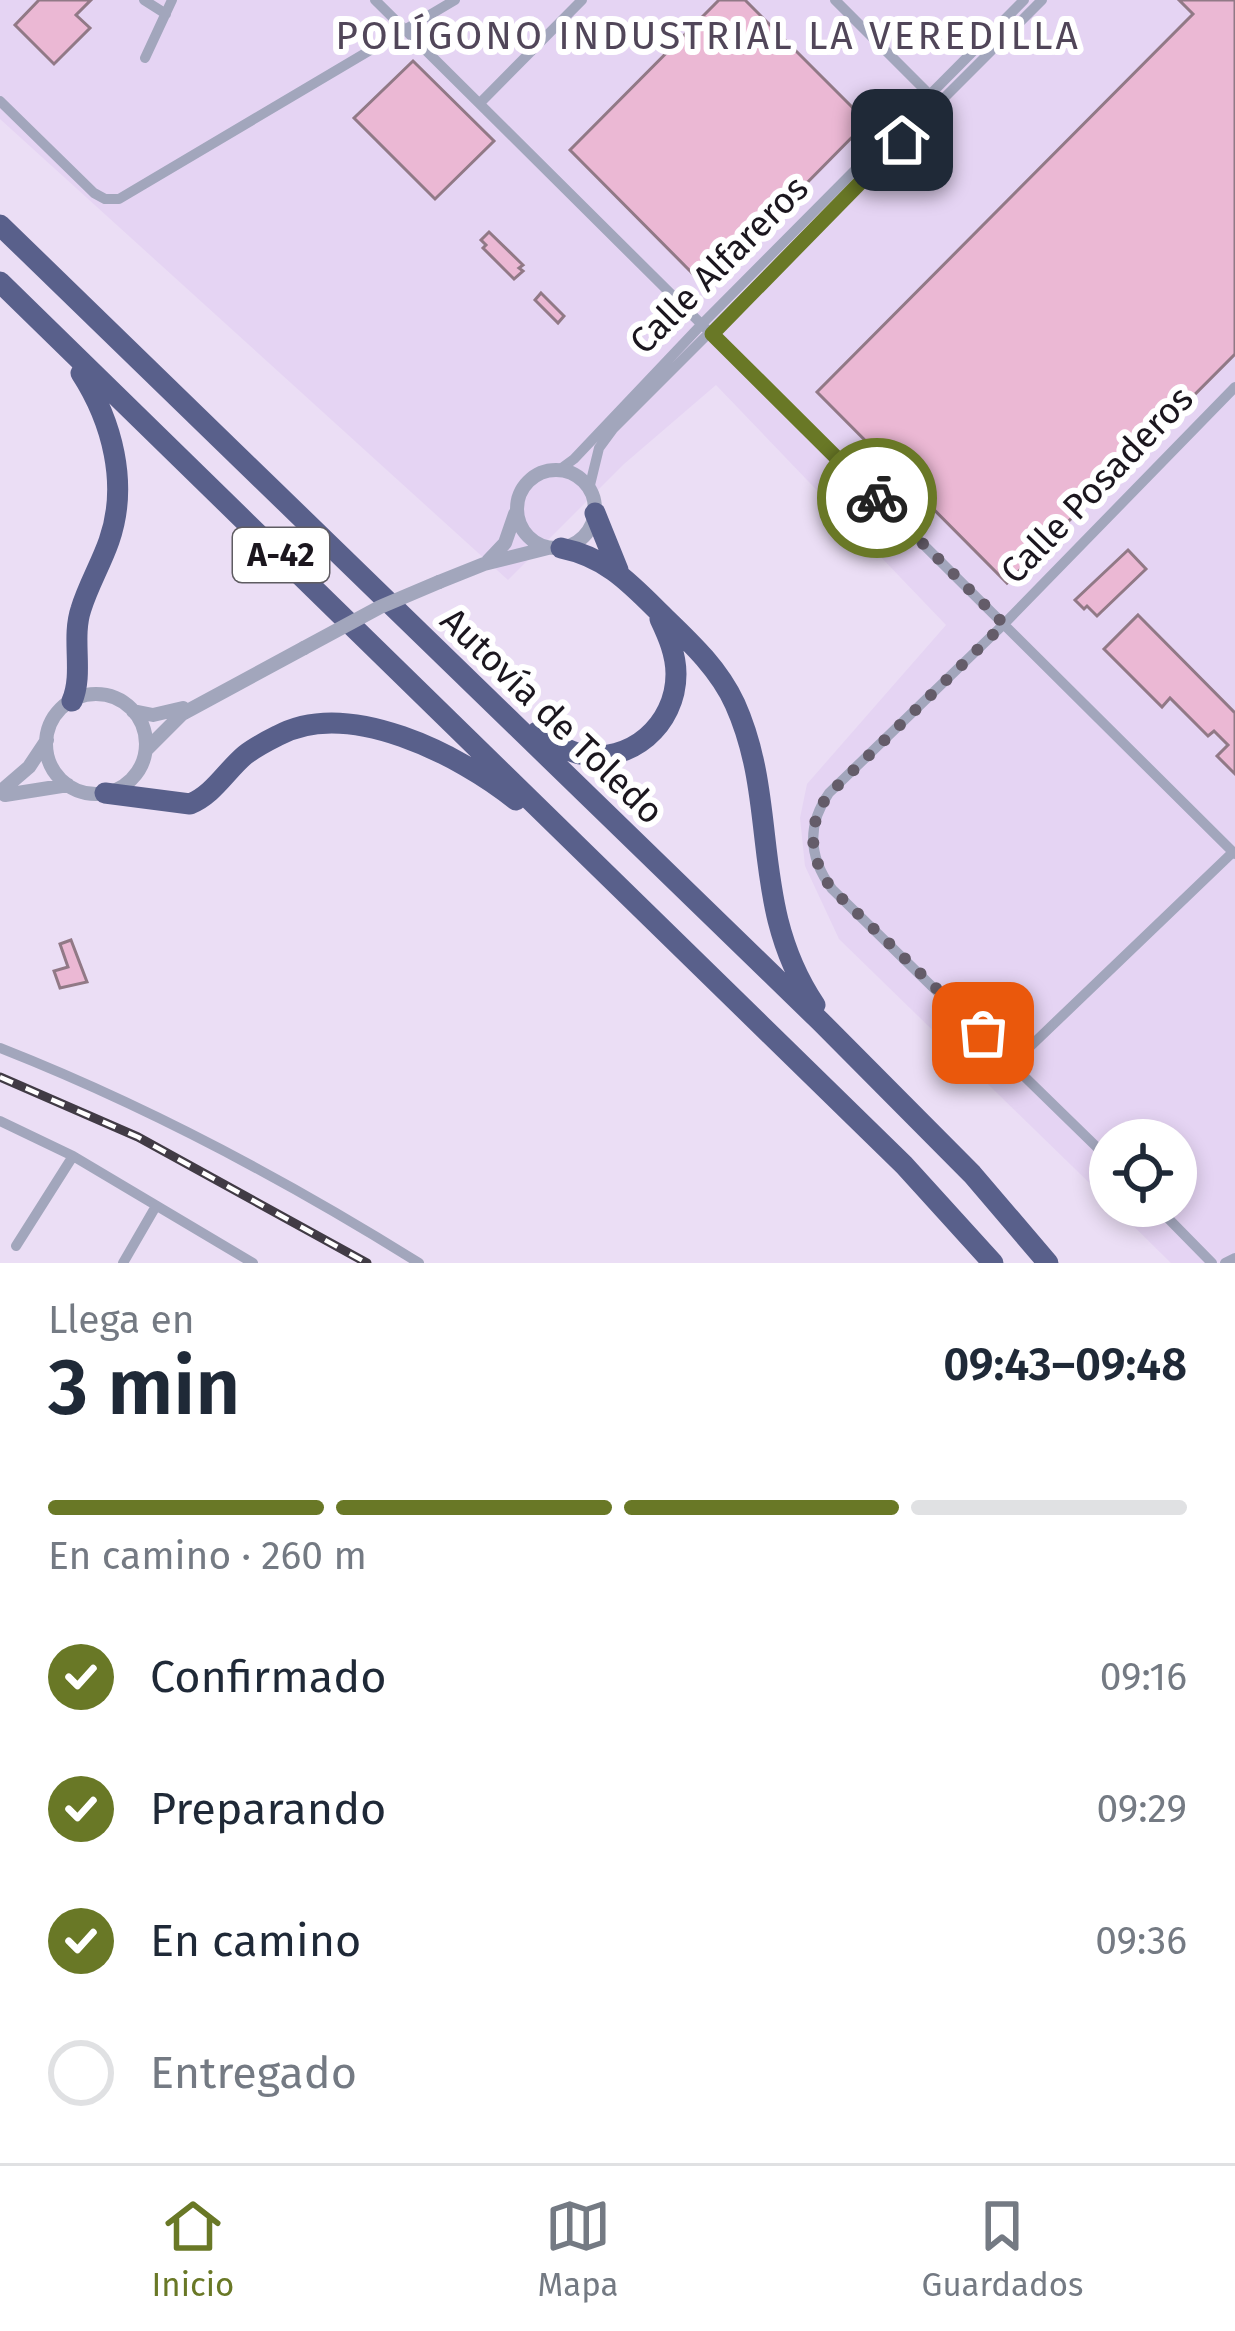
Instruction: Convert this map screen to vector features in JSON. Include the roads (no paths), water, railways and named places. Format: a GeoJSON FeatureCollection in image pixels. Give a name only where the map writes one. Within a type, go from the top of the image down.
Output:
{"type":"FeatureCollection","features":[{"type":"Feature","properties":{"kind":"highway","name":"Autovía de Toledo"},"geometry":{"type":"LineString","coordinates":[[0,225],[821,1022],[972,1174],[1048,1263]]}},
{"type":"Feature","properties":{"kind":"highway","name":"Autovía de Toledo"},"geometry":{"type":"LineString","coordinates":[[0,281],[904,1165],[993,1263]]}},
{"type":"Feature","properties":{"kind":"highway"},"geometry":{"type":"LineString","coordinates":[[62,342],[103,412],[118,490],[111,536],[80,610],[75,645],[78,684],[72,701]]}},
{"type":"Feature","properties":{"kind":"highway"},"geometry":{"type":"LineString","coordinates":[[595,513],[618,570]]}},
{"type":"Feature","properties":{"kind":"highway"},"geometry":{"type":"LineString","coordinates":[[554,548],[596,558],[618,570],[704,656],[735,703],[753,758],[774,911],[785,952],[821,1022]]}},
{"type":"Feature","properties":{"kind":"highway"},"geometry":{"type":"LineString","coordinates":[[506,714],[574,753],[614,754],[645,740],[665,716],[676,670],[667,633],[654,607]]}},
{"type":"Feature","properties":{"kind":"highway"},"geometry":{"type":"LineString","coordinates":[[105,793],[190,803],[203,799],[245,755],[282,733],[313,724],[346,724],[383,730],[449,757],[487,777],[546,824],[562,828]]}},
{"type":"Feature","properties":{"kind":"street"},"geometry":{"type":"LineString","coordinates":[[144,0],[166,14]]}},
{"type":"Feature","properties":{"kind":"street"},"geometry":{"type":"LineString","coordinates":[[146,58],[172,0]]}},
{"type":"Feature","properties":{"kind":"street"},"geometry":{"type":"LineString","coordinates":[[375,0],[1234,853],[1014,1062],[1089,1139]]}},
{"type":"Feature","properties":{"kind":"street"},"geometry":{"type":"LineString","coordinates":[[0,100],[94,193],[119,199],[455,0]]}},
{"type":"Feature","properties":{"kind":"street"},"geometry":{"type":"LineString","coordinates":[[480,103],[582,0]]}},
{"type":"Feature","properties":{"kind":"street"},"geometry":{"type":"LineString","coordinates":[[835,0],[934,99]]}},
{"type":"Feature","properties":{"kind":"street","name":"Calle Alfareros"},"geometry":{"type":"LineString","coordinates":[[559,470],[707,329],[934,99],[1024,0]]}},
{"type":"Feature","properties":{"kind":"street","name":"Calle Alfareros"},"geometry":{"type":"LineString","coordinates":[[934,99],[1042,0]]}},
{"type":"Feature","properties":{"kind":"street","name":"Calle Alfareros"},"geometry":{"type":"LineString","coordinates":[[590,489],[598,448],[707,329]]}},
{"type":"Feature","properties":{"kind":"street","name":"Calle Posaderos"},"geometry":{"type":"LineString","coordinates":[[1014,1062],[832,889],[816,867],[812,836],[817,810],[1234,390]]}},
{"type":"Feature","properties":{"kind":"street"},"geometry":{"type":"LineString","coordinates":[[47,740],[51,765],[68,785],[86,793],[122,787],[136,775],[146,750],[168,723],[200,703],[380,608],[484,564],[584,536],[595,513],[590,489],[581,479],[559,470],[546,471],[525,484],[505,543],[484,564]]}},
{"type":"Feature","properties":{"kind":"street"},"geometry":{"type":"LineString","coordinates":[[517,509],[525,534],[554,548]]}},
{"type":"Feature","properties":{"kind":"street"},"geometry":{"type":"LineString","coordinates":[[0,794],[29,767],[58,713],[72,701],[90,695],[110,696],[134,711],[153,715],[200,703]]}},
{"type":"Feature","properties":{"kind":"street"},"geometry":{"type":"LineString","coordinates":[[134,711],[146,750]]}},
{"type":"Feature","properties":{"kind":"street"},"geometry":{"type":"LineString","coordinates":[[0,794],[68,785]]}},
{"type":"Feature","properties":{"kind":"street"},"geometry":{"type":"LineString","coordinates":[[0,1048],[74,1077],[283,1183],[419,1263]]}},
{"type":"Feature","properties":{"kind":"street"},"geometry":{"type":"LineString","coordinates":[[0,1121],[73,1156],[234,1258],[253,1263]]}},
{"type":"Feature","properties":{"kind":"street"},"geometry":{"type":"LineString","coordinates":[[16,1246],[73,1156]]}},
{"type":"Feature","properties":{"kind":"street"},"geometry":{"type":"LineString","coordinates":[[123,1263],[156,1205]]}},
{"type":"Feature","properties":{"kind":"street"},"geometry":{"type":"LineString","coordinates":[[1177,1227],[1212,1263]]}},
{"type":"Feature","properties":{"kind":"street"},"geometry":{"type":"LineString","coordinates":[[1225,1263],[1235,1258]]}},
{"type":"Feature","properties":{"kind":"railway"},"geometry":{"type":"LineString","coordinates":[[0,1077],[138,1137],[367,1263]]}},
{"type":"Feature","properties":{"kind":"district","name":"POLÍGONO INDUSTRIAL LA VEREDILLA"},"geometry":{"type":"Point","coordinates":[708,36]}}]}
